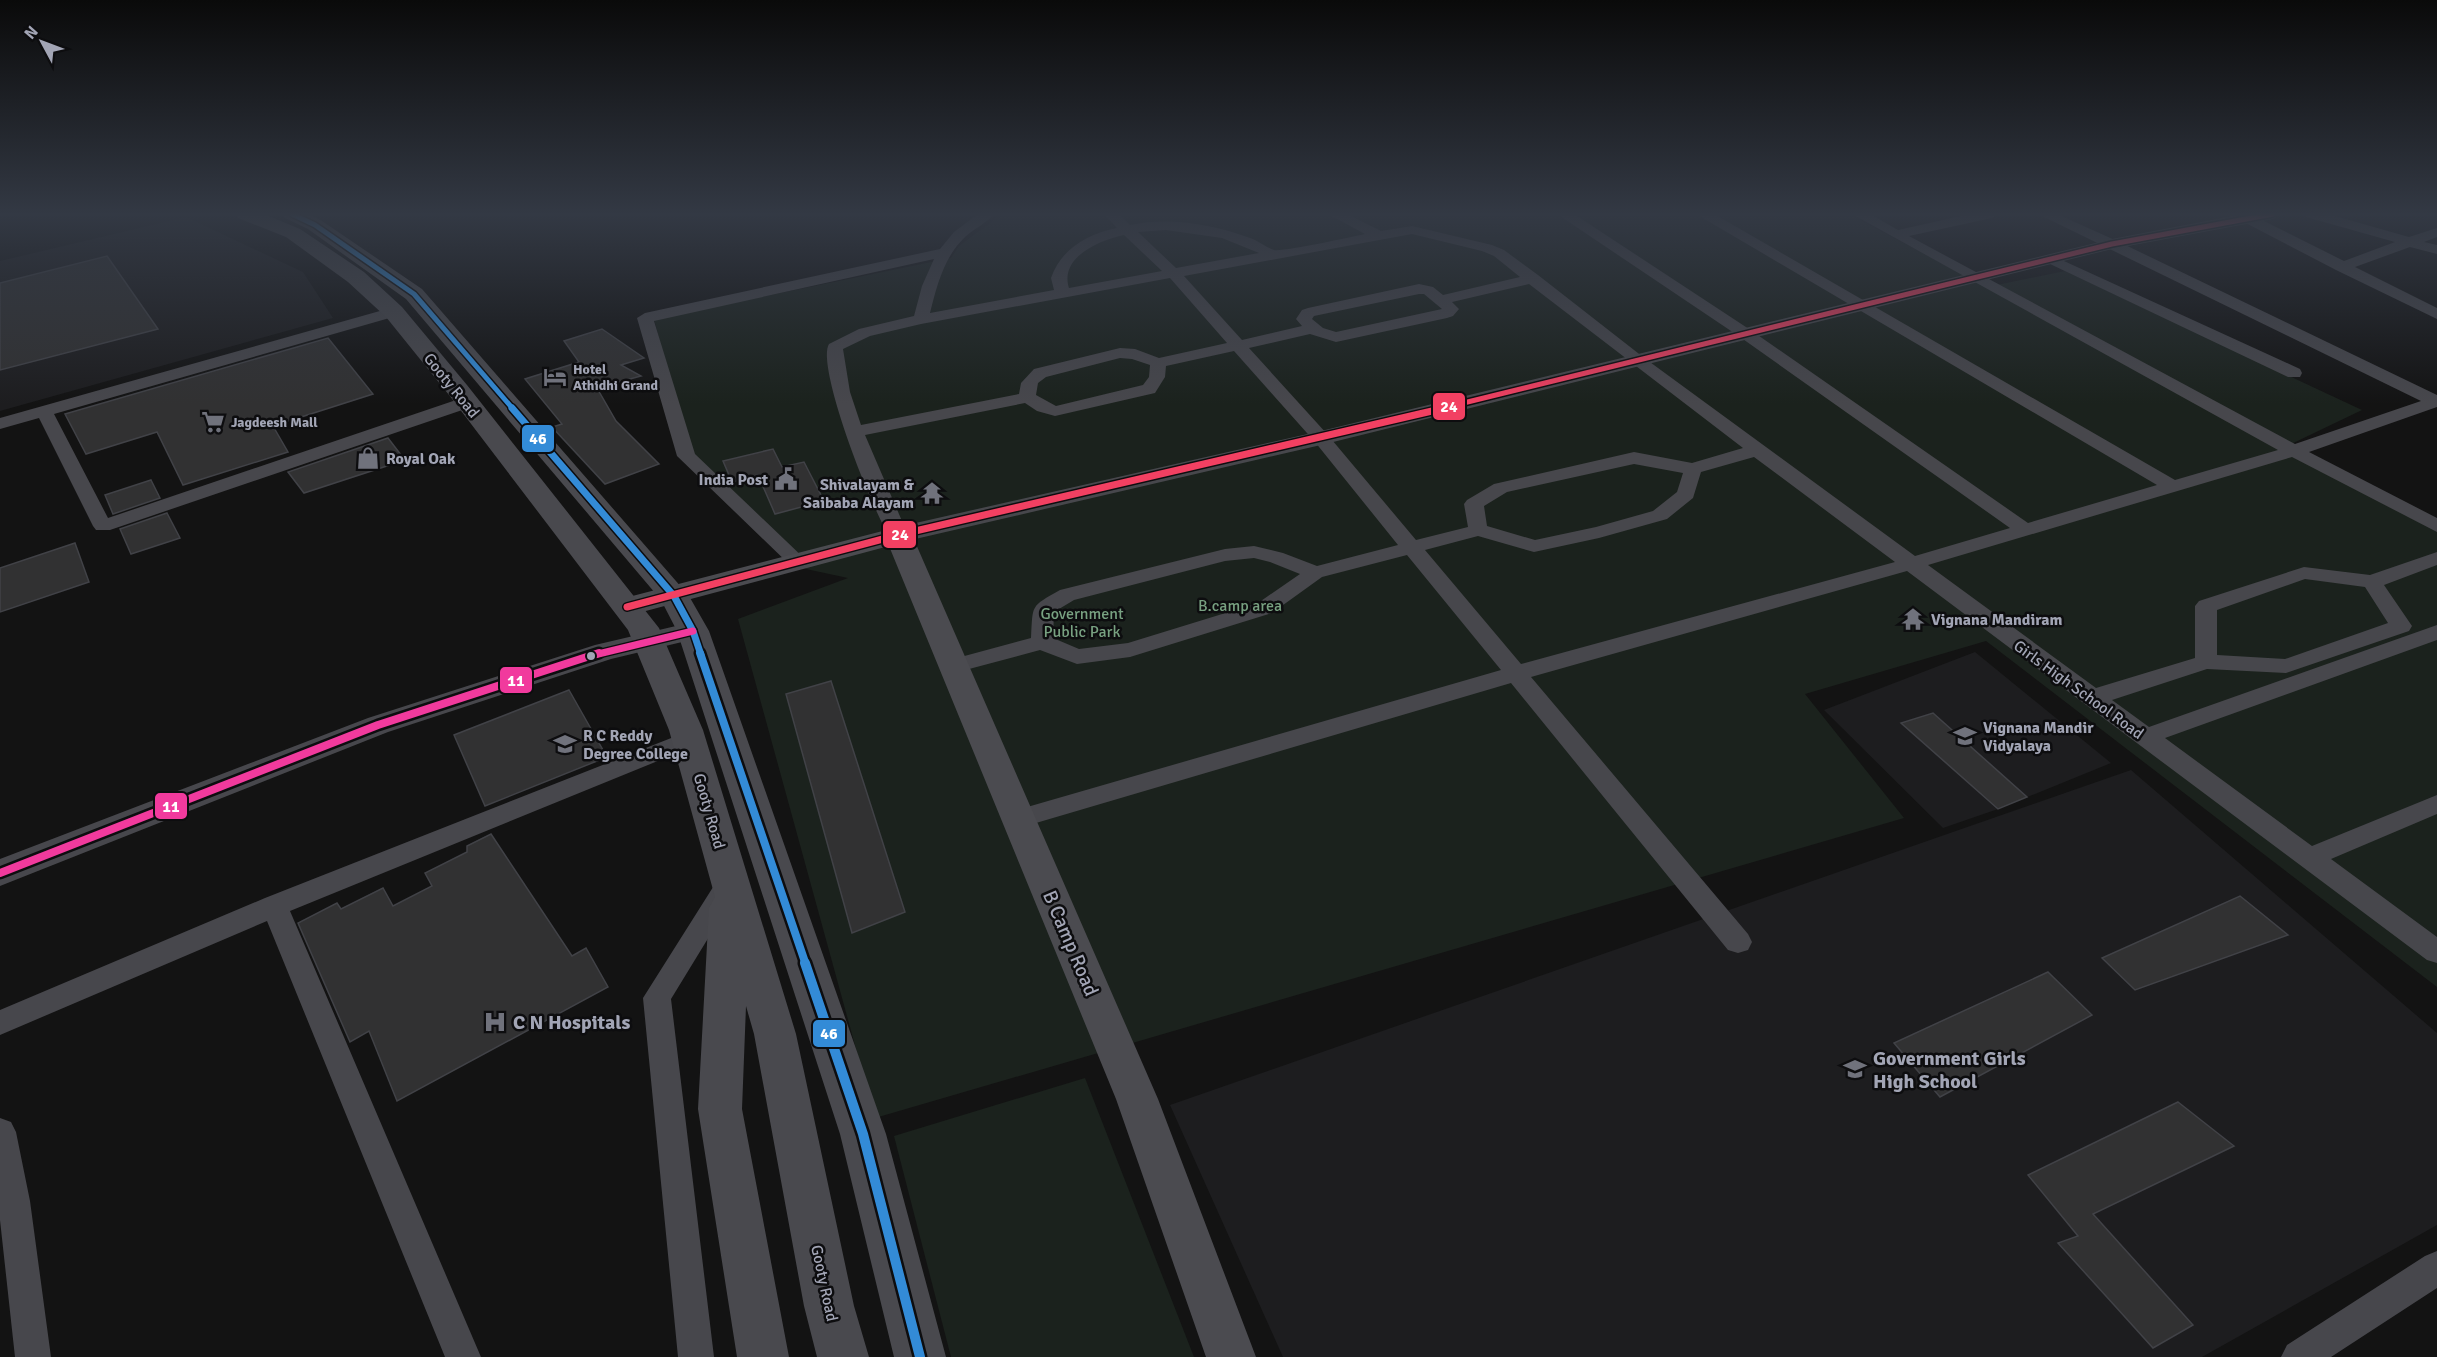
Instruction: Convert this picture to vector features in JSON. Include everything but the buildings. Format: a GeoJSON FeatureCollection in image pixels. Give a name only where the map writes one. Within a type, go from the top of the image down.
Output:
{"type":"FeatureCollection","features":[{"type":"Feature","properties":{"kind":"main road","name":"Gooty Road"},"geometry":{"type":"LineString","coordinates":[[356,277],[394,312],[468,402],[643,628],[688,739],[775,1034],[829,1306],[843,1357]]}},
{"type":"Feature","properties":{"kind":"main road","name":"Gooty Road"},"geometry":{"type":"LineString","coordinates":[[390,277],[414,294],[674,596],[693,631],[863,1134],[920,1357]]}},
{"type":"Feature","properties":{"kind":"main road"},"geometry":{"type":"LineString","coordinates":[[627,607],[898,535]]}},
{"type":"Feature","properties":{"kind":"main road","name":"B Camp Road"},"geometry":{"type":"LineString","coordinates":[[898,535],[1137,1099],[1231,1357]]}},
{"type":"Feature","properties":{"kind":"main road"},"geometry":{"type":"LineString","coordinates":[[730,882],[720,1109],[764,1357]]}},
{"type":"Feature","properties":{"kind":"street"},"geometry":{"type":"LineString","coordinates":[[798,562],[686,456],[645,318],[831,277]]}},
{"type":"Feature","properties":{"kind":"street"},"geometry":{"type":"LineString","coordinates":[[921,319],[932,277]]}},
{"type":"Feature","properties":{"kind":"street"},"geometry":{"type":"LineString","coordinates":[[1058,277],[1063,294]]}},
{"type":"Feature","properties":{"kind":"street","name":"Girls High School Road"},"geometry":{"type":"LineString","coordinates":[[855,432],[835,366],[835,347],[865,332],[921,319],[1156,277]]}},
{"type":"Feature","properties":{"kind":"street"},"geometry":{"type":"LineString","coordinates":[[1177,277],[1321,438],[1738,942]]}},
{"type":"Feature","properties":{"kind":"street"},"geometry":{"type":"LineString","coordinates":[[1660,277],[1746,334],[2025,530]]}},
{"type":"Feature","properties":{"kind":"street"},"geometry":{"type":"LineString","coordinates":[[1811,277],[2171,486]]}},
{"type":"Feature","properties":{"kind":"street"},"geometry":{"type":"LineString","coordinates":[[2090,277],[2294,373]]}},
{"type":"Feature","properties":{"kind":"street"},"geometry":{"type":"LineString","coordinates":[[2181,277],[2437,402]]}},
{"type":"Feature","properties":{"kind":"street"},"geometry":{"type":"LineString","coordinates":[[2362,277],[2437,314]]}},
{"type":"Feature","properties":{"kind":"street"},"geometry":{"type":"LineString","coordinates":[[1441,300],[1533,278]]}},
{"type":"Feature","properties":{"kind":"street","name":"Girls High School Road"},"geometry":{"type":"LineString","coordinates":[[1533,278],[1636,361],[2437,952]]}},
{"type":"Feature","properties":{"kind":"street"},"geometry":{"type":"LineString","coordinates":[[1158,363],[1157,376],[1149,389],[1055,411],[1043,407],[1028,397],[855,432],[898,535],[1321,438],[1978,278],[2294,451],[2437,526]]}},
{"type":"Feature","properties":{"kind":"street"},"geometry":{"type":"LineString","coordinates":[[1419,289],[1428,290],[1451,309],[1447,313],[1336,338],[1320,335],[1311,329],[1304,319],[1308,313],[1419,289]]}},
{"type":"Feature","properties":{"kind":"street"},"geometry":{"type":"LineString","coordinates":[[0,424],[394,312]]}},
{"type":"Feature","properties":{"kind":"street"},"geometry":{"type":"LineString","coordinates":[[1028,397],[1027,389],[1031,380],[1040,372],[1120,353],[1135,354],[1158,363],[1311,329]]}},
{"type":"Feature","properties":{"kind":"street"},"geometry":{"type":"LineString","coordinates":[[44,411],[103,526],[468,402]]}},
{"type":"Feature","properties":{"kind":"street"},"geometry":{"type":"LineString","coordinates":[[1018,819],[1517,673],[1910,564],[2294,451],[2437,402]]}},
{"type":"Feature","properties":{"kind":"street"},"geometry":{"type":"LineString","coordinates":[[1478,530],[1474,504],[1501,488],[1634,458],[1694,469],[1757,450]]}},
{"type":"Feature","properties":{"kind":"street"},"geometry":{"type":"LineString","coordinates":[[954,666],[1042,642],[1077,657],[1130,650],[1265,608],[1315,573],[1478,530],[1534,546],[1609,530],[1660,515],[1686,494],[1694,469]]}},
{"type":"Feature","properties":{"kind":"street"},"geometry":{"type":"LineString","coordinates":[[2414,514],[2437,506]]}},
{"type":"Feature","properties":{"kind":"street"},"geometry":{"type":"LineString","coordinates":[[1042,642],[1042,609],[1067,595],[1165,569],[1225,555],[1254,552],[1276,556],[1315,573]]}},
{"type":"Feature","properties":{"kind":"street"},"geometry":{"type":"LineString","coordinates":[[2206,662],[2206,606],[2304,573],[2372,582],[2437,558]]}},
{"type":"Feature","properties":{"kind":"street"},"geometry":{"type":"LineString","coordinates":[[2091,698],[2206,662],[2286,666],[2401,626],[2372,582]]}},
{"type":"Feature","properties":{"kind":"street"},"geometry":{"type":"LineString","coordinates":[[0,873],[378,725],[605,651],[693,631]]}},
{"type":"Feature","properties":{"kind":"street"},"geometry":{"type":"LineString","coordinates":[[2144,737],[2437,632]]}},
{"type":"Feature","properties":{"kind":"street"},"geometry":{"type":"LineString","coordinates":[[0,1023],[274,906],[688,739]]}},
{"type":"Feature","properties":{"kind":"street"},"geometry":{"type":"LineString","coordinates":[[2308,858],[2437,804]]}},
{"type":"Feature","properties":{"kind":"street"},"geometry":{"type":"LineString","coordinates":[[696,1357],[657,998],[730,882]]}},
{"type":"Feature","properties":{"kind":"street"},"geometry":{"type":"LineString","coordinates":[[274,906],[463,1357]]}},
{"type":"Feature","properties":{"kind":"street"},"geometry":{"type":"LineString","coordinates":[[0,1132],[14,1201],[33,1357]]}},
{"type":"Feature","properties":{"kind":"street"},"geometry":{"type":"LineString","coordinates":[[2299,1357],[2437,1268]]}},
{"type":"Feature","properties":{"kind":"shaded area"},"geometry":{"type":"Polygon","coordinates":[[[0,277],[306,277],[333,318],[0,411],[0,277]]]}},
{"type":"Feature","properties":{"kind":"shaded area","name":"Vignana Mandir Vidyalaya"},"geometry":{"type":"Polygon","coordinates":[[[1975,652],[2111,763],[1998,809],[1943,828],[1824,710],[1975,652]]]}},
{"type":"Feature","properties":{"kind":"shaded area","name":"Government Girls High School"},"geometry":{"type":"Polygon","coordinates":[[[2131,770],[2437,1033],[2437,1225],[2202,1357],[1283,1357],[1170,1105],[2131,770]]]}},
{"type":"Feature","properties":{"kind":"green space","name":"B.camp area"},"geometry":{"type":"Polygon","coordinates":[[[857,277],[1969,277],[1987,287],[2034,277],[2079,277],[2362,410],[2283,448],[2437,531],[2437,987],[1986,641],[1805,694],[1904,818],[875,1118],[738,619],[848,578],[806,569],[689,454],[654,319],[857,277]]]}},
{"type":"Feature","properties":{"kind":"green space"},"geometry":{"type":"Polygon","coordinates":[[[1085,1078],[1194,1357],[951,1357],[894,1136],[1085,1078]]]}},
{"type":"Feature","properties":{"kind":"transit line","name":"46"},"geometry":{"type":"LineString","coordinates":[[390,277],[414,294],[674,596],[693,631],[863,1134],[920,1357]]}},
{"type":"Feature","properties":{"kind":"transit line","name":"24"},"geometry":{"type":"LineString","coordinates":[[627,607],[898,535],[1321,438],[1976,277]]}},
{"type":"Feature","properties":{"kind":"transit line","name":"11"},"geometry":{"type":"LineString","coordinates":[[0,873],[378,725],[605,651],[693,631]]}},
{"type":"Feature","properties":{"kind":"place","name":"Hotel Athidhi Grand"},"geometry":{"type":"Point","coordinates":[555,377]}},
{"type":"Feature","properties":{"kind":"place","name":"Jagdeesh Mall"},"geometry":{"type":"Point","coordinates":[213,422]}},
{"type":"Feature","properties":{"kind":"place","name":"Royal Oak"},"geometry":{"type":"Point","coordinates":[368,458]}},
{"type":"Feature","properties":{"kind":"place","name":"India Post"},"geometry":{"type":"Point","coordinates":[786,479]}},
{"type":"Feature","properties":{"kind":"place","name":"Shivalayam & Saibaba Alayam"},"geometry":{"type":"Point","coordinates":[932,493]}},
{"type":"Feature","properties":{"kind":"place","name":"Vignana Mandiram"},"geometry":{"type":"Point","coordinates":[1913,619]}},
{"type":"Feature","properties":{"kind":"place","name":"Vignana Mandir Vidyalaya"},"geometry":{"type":"Point","coordinates":[1965,736]}},
{"type":"Feature","properties":{"kind":"place","name":"R C Reddy Degree College"},"geometry":{"type":"Point","coordinates":[565,744]}},
{"type":"Feature","properties":{"kind":"place","name":"C N Hospitals"},"geometry":{"type":"Point","coordinates":[495,1022]}},
{"type":"Feature","properties":{"kind":"place","name":"Government Girls High School"},"geometry":{"type":"Point","coordinates":[1855,1069]}},
{"type":"Feature","properties":{"kind":"park label","name":"Government Public Park"},"geometry":{"type":"Point","coordinates":[1082,622]}}]}
